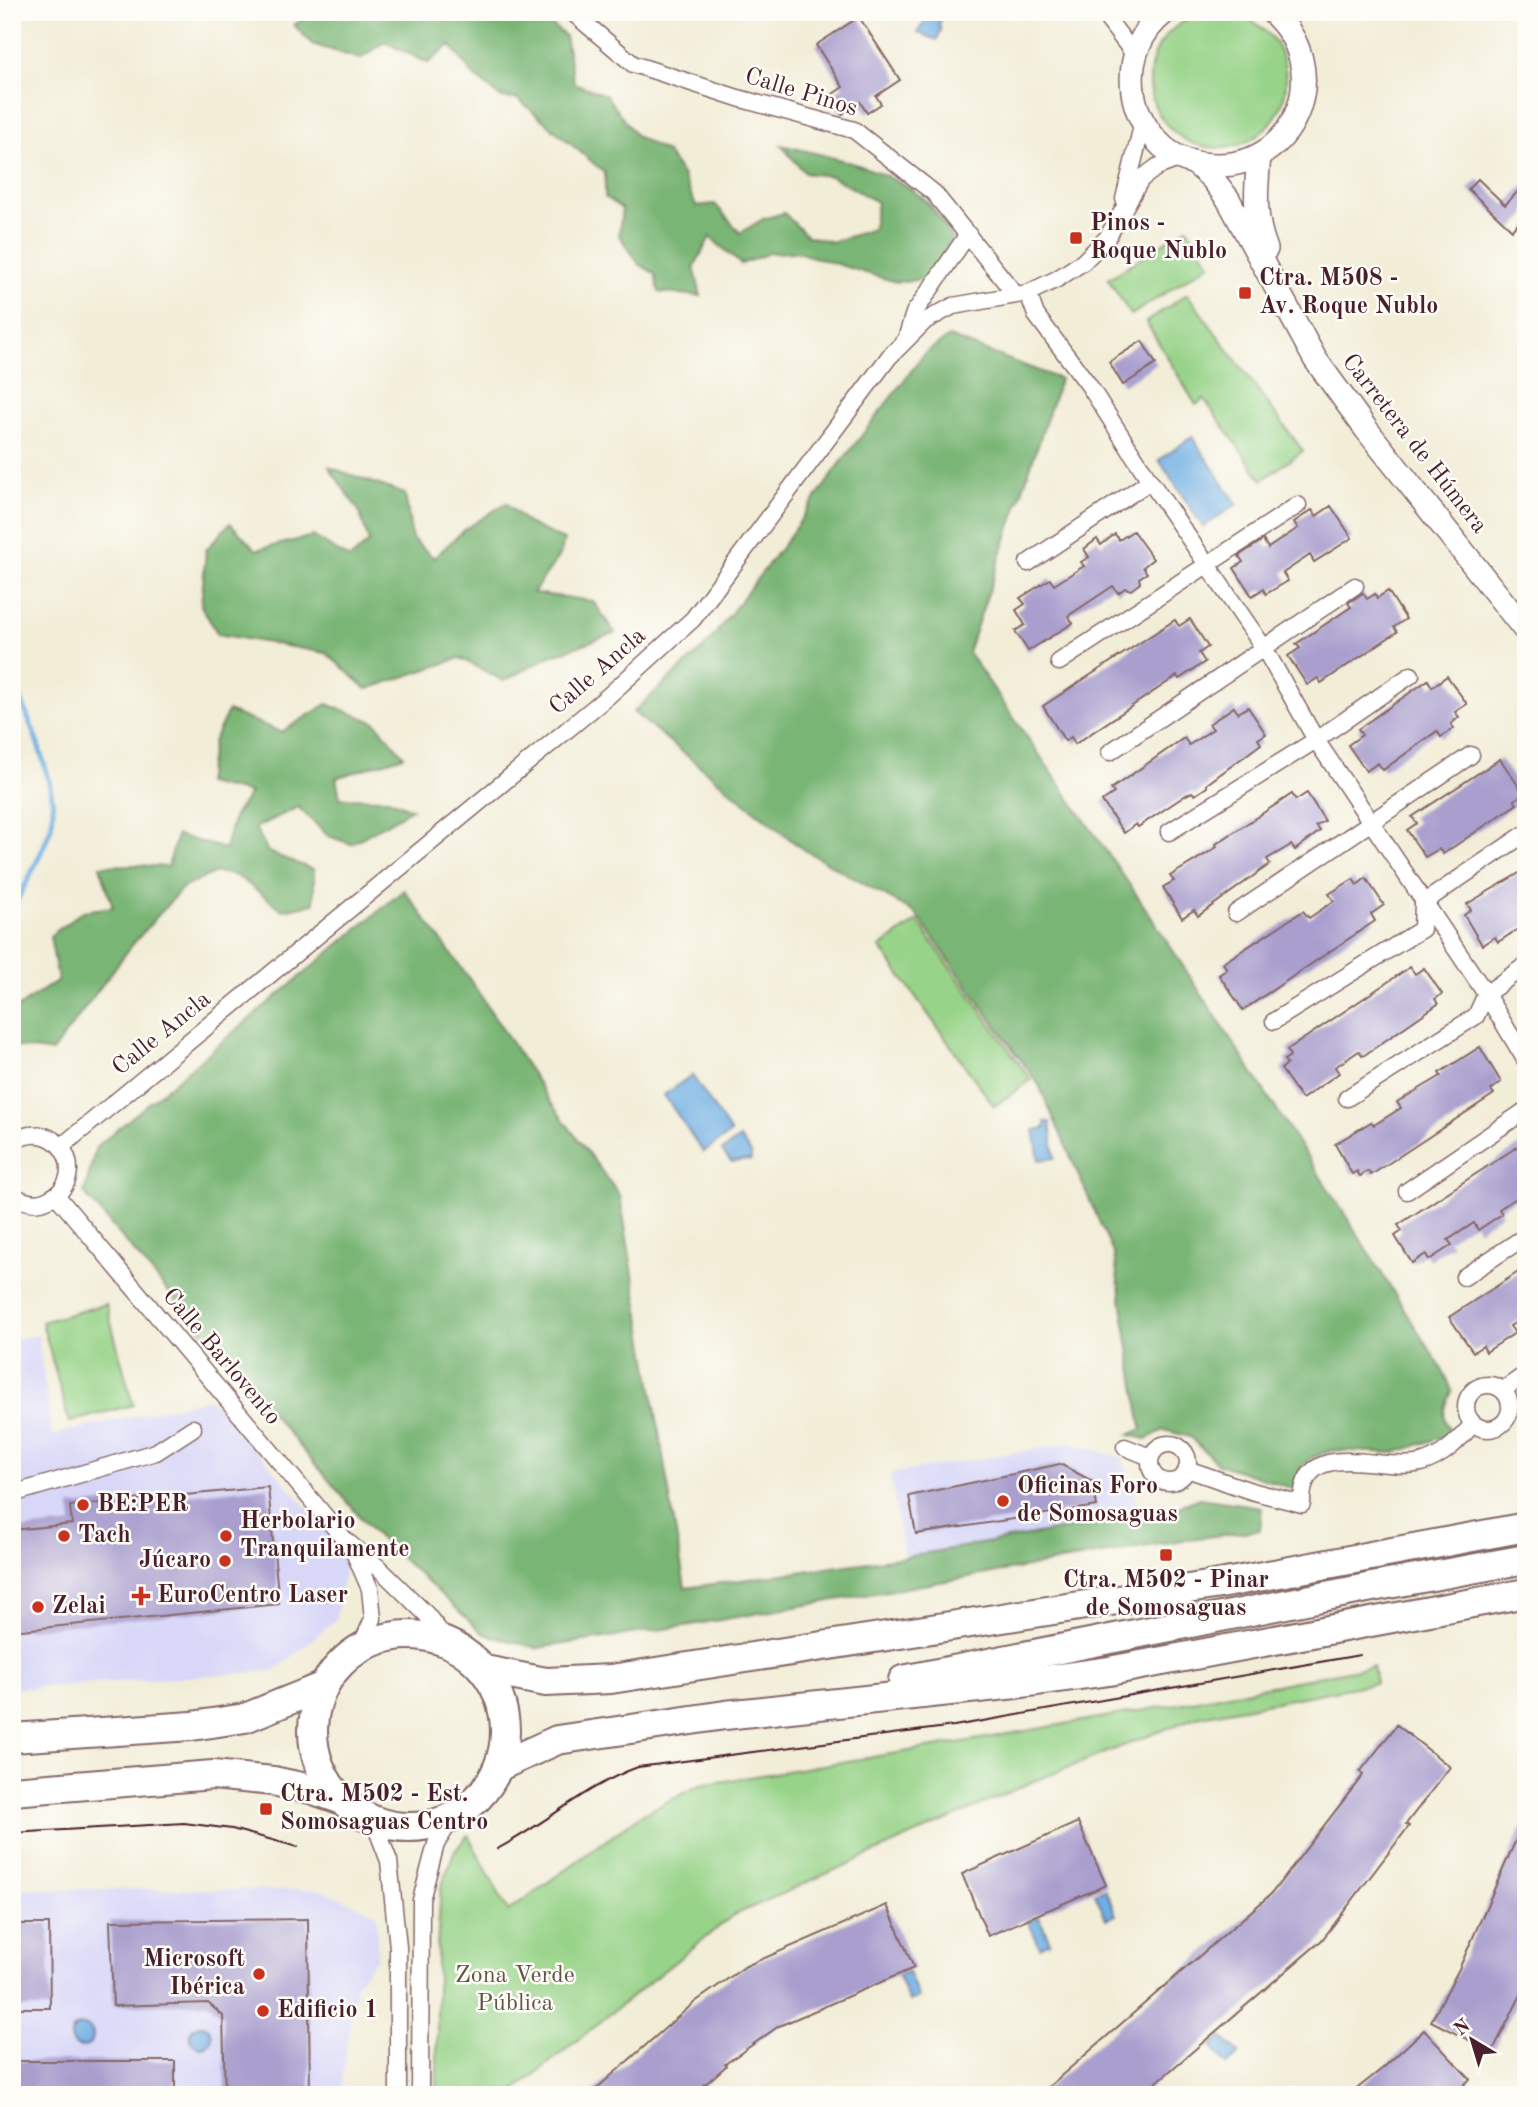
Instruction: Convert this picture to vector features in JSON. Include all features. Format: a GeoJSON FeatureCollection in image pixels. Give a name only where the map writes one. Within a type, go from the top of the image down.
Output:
{"type":"FeatureCollection","features":[{"type":"Feature","properties":{"kind":"highway"},"geometry":{"type":"LineString","coordinates":[[485,1670],[546,1682],[611,1679],[1220,1584],[1526,1527]]}},
{"type":"Feature","properties":{"kind":"highway"},"geometry":{"type":"LineString","coordinates":[[500,1766],[557,1741],[725,1715],[1345,1592],[1526,1559]]}},
{"type":"Feature","properties":{"kind":"highway"},"geometry":{"type":"LineString","coordinates":[[725,1715],[1016,1684],[1109,1671],[1526,1593]]}},
{"type":"Feature","properties":{"kind":"highway"},"geometry":{"type":"LineString","coordinates":[[419,1635],[449,1643],[468,1654],[485,1670],[498,1692],[505,1716],[506,1741],[500,1766],[489,1787],[472,1805],[452,1818],[427,1827],[401,1828],[374,1822],[340,1799],[322,1774],[313,1745],[314,1715],[324,1686],[339,1665],[360,1648],[389,1637],[419,1635]]}},
{"type":"Feature","properties":{"kind":"highway"},"geometry":{"type":"LineString","coordinates":[[12,1738],[192,1726],[245,1718],[324,1686]]}},
{"type":"Feature","properties":{"kind":"highway"},"geometry":{"type":"LineString","coordinates":[[12,1791],[213,1775],[272,1781],[311,1789],[340,1799]]}},
{"type":"Feature","properties":{"kind":"main road"},"geometry":{"type":"LineString","coordinates":[[1155,14],[1134,54],[1134,100],[1143,122],[1158,142],[1212,178],[1228,199],[1293,318]]}},
{"type":"Feature","properties":{"kind":"main road"},"geometry":{"type":"LineString","coordinates":[[1189,161],[1230,165],[1259,156],[1284,134],[1298,112],[1304,87],[1303,62],[1278,15]]}},
{"type":"Feature","properties":{"kind":"main road"},"geometry":{"type":"LineString","coordinates":[[1259,156],[1255,197],[1258,229],[1293,318]]}},
{"type":"Feature","properties":{"kind":"main road","name":"Carretera de Húmera"},"geometry":{"type":"LineString","coordinates":[[1293,318],[1315,359],[1366,429],[1526,631]]}},
{"type":"Feature","properties":{"kind":"street","name":"Calle Pinos"},"geometry":{"type":"LineString","coordinates":[[572,12],[633,64],[738,98],[854,130],[934,193],[1022,293],[1088,384],[1150,481],[1264,648],[1317,740],[1486,994],[1526,1061]]}},
{"type":"Feature","properties":{"kind":"street"},"geometry":{"type":"LineString","coordinates":[[1102,12],[1134,54]]}},
{"type":"Feature","properties":{"kind":"street","name":"Calle Ancla"},"geometry":{"type":"LineString","coordinates":[[1121,215],[1143,122]]}},
{"type":"Feature","properties":{"kind":"street","name":"Calle Ancla"},"geometry":{"type":"LineString","coordinates":[[62,1146],[607,697],[693,619],[889,357],[925,321],[953,306],[1022,293],[1057,279],[1083,262],[1107,238],[1141,179],[1157,167],[1189,161]]}},
{"type":"Feature","properties":{"kind":"street"},"geometry":{"type":"LineString","coordinates":[[905,340],[914,313],[968,234]]}},
{"type":"Feature","properties":{"kind":"street"},"geometry":{"type":"LineString","coordinates":[[1028,563],[1150,481]]}},
{"type":"Feature","properties":{"kind":"street"},"geometry":{"type":"LineString","coordinates":[[1059,662],[1298,505]]}},
{"type":"Feature","properties":{"kind":"street"},"geometry":{"type":"LineString","coordinates":[[1110,752],[1355,586]]}},
{"type":"Feature","properties":{"kind":"street"},"geometry":{"type":"LineString","coordinates":[[1169,832],[1317,740],[1411,675]]}},
{"type":"Feature","properties":{"kind":"street"},"geometry":{"type":"LineString","coordinates":[[1236,913],[1471,755]]}},
{"type":"Feature","properties":{"kind":"street"},"geometry":{"type":"LineString","coordinates":[[1275,1021],[1422,929],[1423,903],[1523,835]]}},
{"type":"Feature","properties":{"kind":"street"},"geometry":{"type":"LineString","coordinates":[[1348,1098],[1476,1016],[1486,994],[1526,965]]}},
{"type":"Feature","properties":{"kind":"street"},"geometry":{"type":"LineString","coordinates":[[1407,1191],[1526,1110]]}},
{"type":"Feature","properties":{"kind":"street"},"geometry":{"type":"LineString","coordinates":[[12,1142],[32,1134],[53,1139],[62,1146],[67,1156],[68,1177],[56,1195],[46,1201],[22,1201],[12,1195]]}},
{"type":"Feature","properties":{"kind":"street","name":"Calle Barlovento"},"geometry":{"type":"LineString","coordinates":[[56,1195],[352,1547],[379,1568],[426,1614],[449,1643]]}},
{"type":"Feature","properties":{"kind":"street"},"geometry":{"type":"LineString","coordinates":[[1464,1277],[1526,1236]]}},
{"type":"Feature","properties":{"kind":"street"},"geometry":{"type":"LineString","coordinates":[[1503,1390],[1526,1374]]}},
{"type":"Feature","properties":{"kind":"street"},"geometry":{"type":"LineString","coordinates":[[1488,1385],[1503,1390],[1510,1404],[1507,1419],[1494,1428],[1479,1428],[1472,1424],[1466,1403],[1472,1390],[1488,1385]]}},
{"type":"Feature","properties":{"kind":"street"},"geometry":{"type":"LineString","coordinates":[[1187,1469],[1307,1510],[1303,1486],[1318,1465],[1343,1460],[1402,1465],[1422,1462],[1453,1446],[1472,1424]]}},
{"type":"Feature","properties":{"kind":"street"},"geometry":{"type":"LineString","coordinates":[[12,1494],[156,1452],[193,1428]]}},
{"type":"Feature","properties":{"kind":"street"},"geometry":{"type":"LineString","coordinates":[[1159,1446],[1176,1446],[1186,1455],[1187,1469],[1182,1477],[1175,1481],[1162,1481],[1152,1473],[1150,1457],[1159,1446]]}},
{"type":"Feature","properties":{"kind":"street"},"geometry":{"type":"LineString","coordinates":[[1125,1447],[1150,1457]]}},
{"type":"Feature","properties":{"kind":"street","name":"Calle Barlovento"},"geometry":{"type":"LineString","coordinates":[[352,1547],[370,1589],[373,1619],[360,1648]]}},
{"type":"Feature","properties":{"kind":"street"},"geometry":{"type":"LineString","coordinates":[[1497,1598],[1526,1605]]}},
{"type":"Feature","properties":{"kind":"street"},"geometry":{"type":"LineString","coordinates":[[420,2095],[421,1900],[436,1844],[452,1818]]}},
{"type":"Feature","properties":{"kind":"street"},"geometry":{"type":"LineString","coordinates":[[374,1822],[388,1861],[398,1947],[397,2095]]}},
{"type":"Feature","properties":{"kind":"shaded area"},"geometry":{"type":"Polygon","coordinates":[[[38,1335],[52,1435],[210,1398],[347,1553],[336,1619],[275,1671],[12,1689],[12,1339],[38,1335]]]}},
{"type":"Feature","properties":{"kind":"shaded area"},"geometry":{"type":"Polygon","coordinates":[[[1071,1443],[1123,1458],[1141,1516],[904,1557],[890,1474],[1071,1443]]]}},
{"type":"Feature","properties":{"kind":"shaded area"},"geometry":{"type":"Polygon","coordinates":[[[12,1889],[322,1890],[377,1914],[377,1958],[356,1984],[340,2095],[12,2095],[12,1889]]]}},
{"type":"Feature","properties":{"kind":"green space"},"geometry":{"type":"Polygon","coordinates":[[[313,12],[505,12],[551,24],[565,36],[574,83],[606,95],[636,136],[666,152],[682,175],[696,206],[715,204],[740,233],[763,219],[784,213],[807,236],[833,242],[873,229],[877,202],[831,176],[805,173],[781,145],[859,165],[897,181],[928,203],[953,239],[926,279],[896,282],[797,252],[769,253],[741,264],[710,237],[694,267],[701,296],[659,292],[655,274],[639,264],[619,235],[622,209],[605,197],[605,173],[518,99],[502,98],[474,76],[450,45],[428,63],[385,42],[360,59],[312,44],[294,25],[313,12]]]}},
{"type":"Feature","properties":{"kind":"green space"},"geometry":{"type":"Polygon","coordinates":[[[1218,12],[1244,17],[1266,32],[1281,54],[1286,80],[1281,106],[1266,128],[1244,143],[1218,148],[1192,143],[1170,128],[1155,106],[1150,80],[1155,54],[1170,32],[1192,17],[1218,12]]]}},
{"type":"Feature","properties":{"kind":"green space"},"geometry":{"type":"Polygon","coordinates":[[[1187,228],[1210,264],[1131,315],[1108,279],[1187,228]]]}},
{"type":"Feature","properties":{"kind":"green space"},"geometry":{"type":"Polygon","coordinates":[[[1187,294],[1303,451],[1262,480],[1204,399],[1196,405],[1146,322],[1187,294]]]}},
{"type":"Feature","properties":{"kind":"green space"},"geometry":{"type":"Polygon","coordinates":[[[949,337],[1060,379],[968,652],[1138,897],[1344,1213],[1446,1376],[1452,1391],[1444,1417],[1454,1433],[1394,1453],[1333,1450],[1311,1458],[1302,1465],[1294,1489],[1218,1464],[1190,1437],[1164,1430],[1146,1439],[1129,1435],[1142,1429],[1114,1255],[1039,1085],[915,913],[801,848],[633,712],[706,646],[925,353],[949,337]]]}},
{"type":"Feature","properties":{"kind":"green space"},"geometry":{"type":"Polygon","coordinates":[[[329,467],[405,494],[412,539],[434,558],[464,530],[506,503],[527,523],[564,540],[561,553],[533,593],[593,601],[615,633],[548,657],[504,681],[460,658],[367,689],[326,653],[218,634],[201,606],[206,550],[230,523],[256,550],[313,536],[350,559],[369,542],[359,511],[329,467]]]}},
{"type":"Feature","properties":{"kind":"green space"},"geometry":{"type":"Polygon","coordinates":[[[327,704],[375,722],[404,756],[336,778],[340,798],[388,799],[412,809],[351,844],[328,836],[298,807],[255,828],[268,852],[314,870],[314,904],[283,910],[237,876],[216,872],[182,888],[132,945],[52,1052],[12,1046],[12,1019],[16,1009],[58,980],[50,936],[83,911],[113,907],[100,866],[168,867],[177,835],[225,849],[234,816],[250,793],[206,783],[213,742],[228,711],[281,732],[327,704]]]}},
{"type":"Feature","properties":{"kind":"green space"},"geometry":{"type":"Polygon","coordinates":[[[404,890],[469,978],[551,1103],[620,1196],[685,1588],[904,1557],[1159,1515],[1199,1498],[1262,1507],[1260,1530],[1183,1540],[691,1625],[537,1648],[484,1634],[373,1532],[84,1193],[96,1147],[404,890]]]}},
{"type":"Feature","properties":{"kind":"green space"},"geometry":{"type":"Polygon","coordinates":[[[917,921],[1031,1080],[994,1106],[880,947],[917,921]]]}},
{"type":"Feature","properties":{"kind":"green space"},"geometry":{"type":"Polygon","coordinates":[[[106,1304],[133,1405],[69,1422],[42,1322],[106,1304]]]}},
{"type":"Feature","properties":{"kind":"green space","name":"Zona Verde Pública"},"geometry":{"type":"Polygon","coordinates":[[[1373,1666],[1376,1683],[1196,1717],[1032,1782],[732,1916],[509,2095],[437,2095],[437,1949],[441,1888],[454,1852],[468,1835],[508,1911],[641,1815],[700,1785],[1167,1706],[1373,1666]]]}},
{"type":"Feature","properties":{"kind":"water"},"geometry":{"type":"Polygon","coordinates":[[[929,12],[944,12],[939,23],[941,30],[937,40],[918,33],[929,12]]]}},
{"type":"Feature","properties":{"kind":"water"},"geometry":{"type":"Polygon","coordinates":[[[1192,437],[1237,504],[1203,527],[1159,460],[1192,437]]]}},
{"type":"Feature","properties":{"kind":"water"},"geometry":{"type":"Polygon","coordinates":[[[692,1075],[731,1133],[703,1152],[664,1095],[692,1075]]]}},
{"type":"Feature","properties":{"kind":"water"},"geometry":{"type":"Polygon","coordinates":[[[1045,1122],[1050,1122],[1055,1158],[1039,1160],[1034,1130],[1045,1128],[1045,1122]]]}},
{"type":"Feature","properties":{"kind":"water"},"geometry":{"type":"Polygon","coordinates":[[[740,1138],[751,1154],[751,1160],[731,1162],[722,1151],[740,1138]]]}},
{"type":"Feature","properties":{"kind":"water"},"geometry":{"type":"Polygon","coordinates":[[[1105,1889],[1116,1915],[1106,1919],[1095,1893],[1105,1889]]]}},
{"type":"Feature","properties":{"kind":"water"},"geometry":{"type":"Polygon","coordinates":[[[1039,1917],[1050,1942],[1040,1947],[1028,1921],[1039,1917]]]}},
{"type":"Feature","properties":{"kind":"water"},"geometry":{"type":"Polygon","coordinates":[[[908,1972],[919,1998],[909,2002],[898,1976],[908,1972]]]}},
{"type":"Feature","properties":{"kind":"water"},"geometry":{"type":"Polygon","coordinates":[[[78,2025],[86,2025],[93,2032],[93,2040],[86,2047],[78,2047],[71,2040],[71,2032],[78,2025]]]}},
{"type":"Feature","properties":{"kind":"water"},"geometry":{"type":"Polygon","coordinates":[[[197,2025],[205,2025],[212,2032],[212,2040],[205,2047],[197,2047],[190,2040],[190,2032],[197,2025]]]}},
{"type":"Feature","properties":{"kind":"water"},"geometry":{"type":"Polygon","coordinates":[[[1222,2037],[1240,2054],[1227,2065],[1211,2045],[1222,2037]]]}},
{"type":"Feature","properties":{"kind":"building"},"geometry":{"type":"Polygon","coordinates":[[[859,17],[900,80],[876,96],[881,104],[867,113],[860,102],[842,114],[830,96],[843,87],[816,45],[859,17]]]}},
{"type":"Feature","properties":{"kind":"building"},"geometry":{"type":"Polygon","coordinates":[[[1478,179],[1505,205],[1526,183],[1526,214],[1512,230],[1468,189],[1478,179]]]}},
{"type":"Feature","properties":{"kind":"building"},"geometry":{"type":"Polygon","coordinates":[[[1142,341],[1156,364],[1123,385],[1109,362],[1142,341]]]}},
{"type":"Feature","properties":{"kind":"building"},"geometry":{"type":"Polygon","coordinates":[[[1331,506],[1352,538],[1314,562],[1310,555],[1283,573],[1288,581],[1266,594],[1263,589],[1252,596],[1234,568],[1243,562],[1239,556],[1263,540],[1268,548],[1298,528],[1294,522],[1312,510],[1316,516],[1331,506]]]}},
{"type":"Feature","properties":{"kind":"building"},"geometry":{"type":"Polygon","coordinates":[[[1133,531],[1153,559],[1143,567],[1147,573],[1139,578],[1140,583],[1131,590],[1125,588],[1118,593],[1113,586],[1068,616],[1073,623],[1028,651],[1015,631],[1025,625],[1016,610],[1025,604],[1020,598],[1050,579],[1054,585],[1084,566],[1081,562],[1089,557],[1084,549],[1097,539],[1101,545],[1115,534],[1119,540],[1133,531]]]}},
{"type":"Feature","properties":{"kind":"building"},"geometry":{"type":"Polygon","coordinates":[[[1388,591],[1406,619],[1394,627],[1397,632],[1321,683],[1318,678],[1307,685],[1288,656],[1300,648],[1296,644],[1351,607],[1348,603],[1363,593],[1367,599],[1375,594],[1377,598],[1388,591]]]}},
{"type":"Feature","properties":{"kind":"building"},"geometry":{"type":"Polygon","coordinates":[[[1190,619],[1208,647],[1199,653],[1205,662],[1179,679],[1177,676],[1075,744],[1071,737],[1065,741],[1043,706],[1175,620],[1179,626],[1190,619]]]}},
{"type":"Feature","properties":{"kind":"building"},"geometry":{"type":"Polygon","coordinates":[[[1447,676],[1467,704],[1455,712],[1459,717],[1451,724],[1454,728],[1441,737],[1437,731],[1383,770],[1378,763],[1366,771],[1348,745],[1362,735],[1358,729],[1428,680],[1432,687],[1447,676]]]}},
{"type":"Feature","properties":{"kind":"building"},"geometry":{"type":"Polygon","coordinates":[[[1234,707],[1238,713],[1248,707],[1266,734],[1258,739],[1261,744],[1195,795],[1192,792],[1186,795],[1138,827],[1136,824],[1124,833],[1102,801],[1114,793],[1111,789],[1184,738],[1189,745],[1213,729],[1209,724],[1234,707]]]}},
{"type":"Feature","properties":{"kind":"building"},"geometry":{"type":"Polygon","coordinates":[[[1500,759],[1524,794],[1514,800],[1517,804],[1443,854],[1439,849],[1425,857],[1407,830],[1417,823],[1412,817],[1500,759]]]}},
{"type":"Feature","properties":{"kind":"building"},"geometry":{"type":"Polygon","coordinates":[[[1307,793],[1325,821],[1316,826],[1320,831],[1295,850],[1291,845],[1267,859],[1270,864],[1198,916],[1194,910],[1182,918],[1163,887],[1174,881],[1170,876],[1217,847],[1216,844],[1292,794],[1296,800],[1307,793]]]}},
{"type":"Feature","properties":{"kind":"building"},"geometry":{"type":"Polygon","coordinates":[[[1526,869],[1526,924],[1498,942],[1495,937],[1482,945],[1464,915],[1471,910],[1467,904],[1526,869]]]}},
{"type":"Feature","properties":{"kind":"building"},"geometry":{"type":"Polygon","coordinates":[[[1366,878],[1384,905],[1371,914],[1375,921],[1243,1010],[1219,975],[1227,969],[1223,963],[1303,911],[1309,918],[1334,901],[1329,894],[1353,879],[1357,885],[1366,878]]]}},
{"type":"Feature","properties":{"kind":"building"},"geometry":{"type":"Polygon","coordinates":[[[1410,967],[1415,974],[1424,968],[1442,994],[1435,999],[1438,1004],[1363,1056],[1359,1051],[1335,1067],[1339,1073],[1302,1099],[1281,1069],[1287,1064],[1284,1060],[1290,1056],[1287,1050],[1410,967]]]}},
{"type":"Feature","properties":{"kind":"building"},"geometry":{"type":"Polygon","coordinates":[[[1480,1047],[1501,1082],[1491,1090],[1494,1094],[1371,1175],[1368,1171],[1360,1176],[1357,1171],[1352,1174],[1335,1144],[1401,1108],[1397,1102],[1441,1076],[1439,1073],[1480,1047]]]}},
{"type":"Feature","properties":{"kind":"building"},"geometry":{"type":"Polygon","coordinates":[[[1526,1141],[1526,1192],[1499,1209],[1502,1214],[1478,1230],[1474,1223],[1448,1240],[1452,1245],[1429,1260],[1426,1254],[1412,1263],[1395,1236],[1402,1231],[1398,1225],[1526,1141]]]}},
{"type":"Feature","properties":{"kind":"building"},"geometry":{"type":"Polygon","coordinates":[[[1526,1267],[1526,1316],[1510,1326],[1515,1333],[1486,1352],[1483,1346],[1473,1352],[1449,1317],[1526,1267]]]}},
{"type":"Feature","properties":{"kind":"building","name":"Oficinas Foro de Somosaguas"},"geometry":{"type":"Polygon","coordinates":[[[1060,1464],[1092,1481],[1097,1506],[916,1534],[909,1496],[1060,1464]]]}},
{"type":"Feature","properties":{"kind":"building"},"geometry":{"type":"Polygon","coordinates":[[[268,1487],[279,1604],[12,1631],[12,1530],[72,1524],[70,1506],[268,1487]]]}},
{"type":"Feature","properties":{"kind":"building"},"geometry":{"type":"Polygon","coordinates":[[[1397,1725],[1450,1767],[1406,1824],[1409,1826],[1322,1940],[1142,2095],[1039,2095],[1271,1894],[1363,1775],[1360,1772],[1397,1725]]]}},
{"type":"Feature","properties":{"kind":"building"},"geometry":{"type":"Polygon","coordinates":[[[1526,1817],[1526,1985],[1492,2052],[1431,2021],[1459,1969],[1526,1817]]]}},
{"type":"Feature","properties":{"kind":"building"},"geometry":{"type":"Polygon","coordinates":[[[1078,1822],[1106,1885],[988,1936],[962,1874],[1078,1822]]]}},
{"type":"Feature","properties":{"kind":"building"},"geometry":{"type":"Polygon","coordinates":[[[887,1905],[914,1968],[779,2026],[725,2064],[726,2066],[693,2095],[589,2095],[695,2002],[746,1966],[887,1905]]]}},
{"type":"Feature","properties":{"kind":"building","name":"Edificio 1"},"geometry":{"type":"Polygon","coordinates":[[[308,1919],[310,2095],[225,2095],[223,2016],[208,2003],[113,2006],[110,1921],[308,1919]]]}},
{"type":"Feature","properties":{"kind":"building"},"geometry":{"type":"Polygon","coordinates":[[[12,1924],[49,1924],[50,2008],[12,2008],[12,1924]]]}},
{"type":"Feature","properties":{"kind":"building"},"geometry":{"type":"Polygon","coordinates":[[[1424,2030],[1470,2079],[1454,2095],[1349,2095],[1383,2068],[1424,2030]]]}},
{"type":"Feature","properties":{"kind":"building"},"geometry":{"type":"Polygon","coordinates":[[[12,2061],[175,2061],[175,2095],[12,2095],[12,2061]]]}},
{"type":"Feature","properties":{"kind":"waterway"},"geometry":{"type":"LineString","coordinates":[[12,676],[47,773],[53,812],[43,849],[12,911]]}},
{"type":"Feature","properties":{"kind":"tram line"},"geometry":{"type":"LineString","coordinates":[[497,1849],[600,1784],[638,1767],[954,1726],[1360,1655]]}},
{"type":"Feature","properties":{"kind":"tram line"},"geometry":{"type":"LineString","coordinates":[[12,1833],[184,1823],[232,1829],[298,1847]]}},
{"type":"Feature","properties":{"kind":"place","name":"Pinos - Roque Nublo"},"geometry":{"type":"Point","coordinates":[1076,238]}},
{"type":"Feature","properties":{"kind":"place","name":"Ctra. M508 - Av. Roque Nublo"},"geometry":{"type":"Point","coordinates":[1245,293]}},
{"type":"Feature","properties":{"kind":"place","name":"Oficinas Foro de Somosaguas"},"geometry":{"type":"Point","coordinates":[1003,1501]}},
{"type":"Feature","properties":{"kind":"place","name":"BE:PER"},"geometry":{"type":"Point","coordinates":[83,1505]}},
{"type":"Feature","properties":{"kind":"place","name":"Tach"},"geometry":{"type":"Point","coordinates":[64,1536]}},
{"type":"Feature","properties":{"kind":"place","name":"Herbolario Tranquilamente"},"geometry":{"type":"Point","coordinates":[226,1536]}},
{"type":"Feature","properties":{"kind":"place","name":"Ctra. M502 - Pinar de Somosaguas"},"geometry":{"type":"Point","coordinates":[1166,1555]}},
{"type":"Feature","properties":{"kind":"place","name":"Júcaro"},"geometry":{"type":"Point","coordinates":[225,1561]}},
{"type":"Feature","properties":{"kind":"place","name":"EuroCentro Laser"},"geometry":{"type":"Point","coordinates":[141,1596]}},
{"type":"Feature","properties":{"kind":"place","name":"Zelai"},"geometry":{"type":"Point","coordinates":[38,1607]}},
{"type":"Feature","properties":{"kind":"place","name":"Ctra. M502 - Est. Somosaguas Centro"},"geometry":{"type":"Point","coordinates":[266,1809]}},
{"type":"Feature","properties":{"kind":"place","name":"Microsoft Ibérica"},"geometry":{"type":"Point","coordinates":[259,1974]}},
{"type":"Feature","properties":{"kind":"place","name":"Edificio 1"},"geometry":{"type":"Point","coordinates":[263,2011]}}]}
